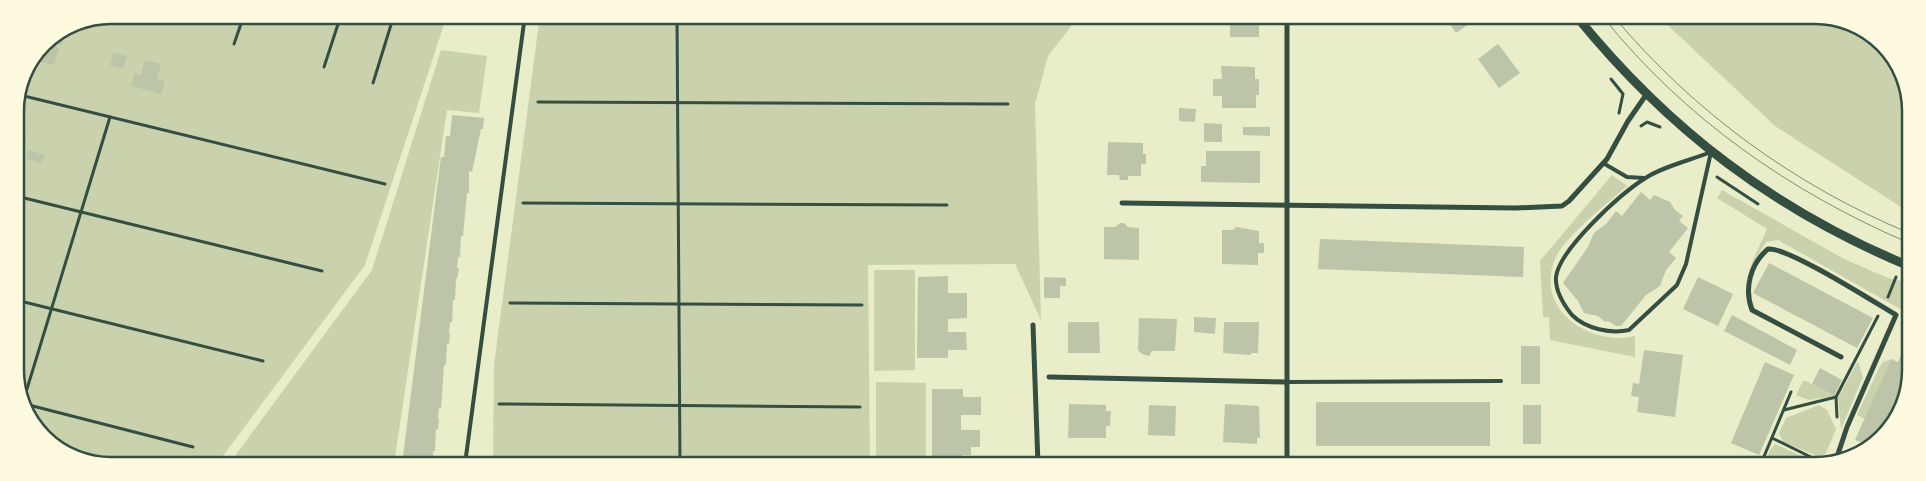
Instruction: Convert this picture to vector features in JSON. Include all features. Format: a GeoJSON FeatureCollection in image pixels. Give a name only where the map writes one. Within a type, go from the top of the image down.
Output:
{"type":"FeatureCollection","features":[{"type":"Feature","properties":{"kind":"street"},"geometry":{"type":"LineString","coordinates":[[1287,24],[1287,457]]}},
{"type":"Feature","properties":{"kind":"street"},"geometry":{"type":"LineString","coordinates":[[1583,24],[1646,95],[1711,152],[1748,180],[1856,242],[1902,263]]}},
{"type":"Feature","properties":{"kind":"street"},"geometry":{"type":"LineString","coordinates":[[1122,203],[1516,208],[1562,206],[1576,194],[1603,164],[1646,95]]}},
{"type":"Feature","properties":{"kind":"street"},"geometry":{"type":"LineString","coordinates":[[1838,454],[1847,427],[1896,315],[1780,250],[1768,249],[1763,253],[1747,285],[1747,297],[1752,310],[1841,357]]}},
{"type":"Feature","properties":{"kind":"street"},"geometry":{"type":"LineString","coordinates":[[1033,325],[1038,457]]}},
{"type":"Feature","properties":{"kind":"street"},"geometry":{"type":"LineString","coordinates":[[1048,377],[1287,382]]}},
{"type":"Feature","properties":{"kind":"lane"},"geometry":{"type":"LineString","coordinates":[[466,457],[524,24]]}},
{"type":"Feature","properties":{"kind":"lane"},"geometry":{"type":"LineString","coordinates":[[1711,152],[1686,264],[1676,285],[1629,330],[1619,332],[1606,331],[1575,318],[1565,307],[1558,292],[1556,278],[1560,264],[1567,253],[1597,219],[1644,178],[1711,152]]}},
{"type":"Feature","properties":{"kind":"lane"},"geometry":{"type":"LineString","coordinates":[[1603,164],[1627,177],[1644,178]]}},
{"type":"Feature","properties":{"kind":"lane"},"geometry":{"type":"LineString","coordinates":[[1287,382],[1502,381]]}},
{"type":"Feature","properties":{"kind":"path"},"geometry":{"type":"LineString","coordinates":[[234,44],[241,24]]}},
{"type":"Feature","properties":{"kind":"path"},"geometry":{"type":"LineString","coordinates":[[324,67],[338,24]]}},
{"type":"Feature","properties":{"kind":"path"},"geometry":{"type":"LineString","coordinates":[[373,83],[391,24]]}},
{"type":"Feature","properties":{"kind":"path"},"geometry":{"type":"LineString","coordinates":[[677,24],[680,457]]}},
{"type":"Feature","properties":{"kind":"path"},"geometry":{"type":"LineString","coordinates":[[26,96],[385,184]]}},
{"type":"Feature","properties":{"kind":"path"},"geometry":{"type":"LineString","coordinates":[[538,102],[1008,104]]}},
{"type":"Feature","properties":{"kind":"path"},"geometry":{"type":"LineString","coordinates":[[27,393],[110,117]]}},
{"type":"Feature","properties":{"kind":"path"},"geometry":{"type":"LineString","coordinates":[[24,198],[322,271]]}},
{"type":"Feature","properties":{"kind":"path"},"geometry":{"type":"LineString","coordinates":[[523,203],[947,205]]}},
{"type":"Feature","properties":{"kind":"path"},"geometry":{"type":"LineString","coordinates":[[1838,422],[1836,397],[1883,307],[1896,277]]}},
{"type":"Feature","properties":{"kind":"path"},"geometry":{"type":"LineString","coordinates":[[24,302],[263,361]]}},
{"type":"Feature","properties":{"kind":"path"},"geometry":{"type":"LineString","coordinates":[[510,303],[862,305]]}},
{"type":"Feature","properties":{"kind":"path"},"geometry":{"type":"LineString","coordinates":[[1764,457],[1791,392]]}},
{"type":"Feature","properties":{"kind":"path"},"geometry":{"type":"LineString","coordinates":[[1784,410],[1836,397]]}},
{"type":"Feature","properties":{"kind":"path"},"geometry":{"type":"LineString","coordinates":[[499,404],[860,407]]}},
{"type":"Feature","properties":{"kind":"path"},"geometry":{"type":"LineString","coordinates":[[30,405],[193,447]]}},
{"type":"Feature","properties":{"kind":"path"},"geometry":{"type":"LineString","coordinates":[[1772,438],[1811,457]]}},
{"type":"Feature","properties":{"kind":"green space"},"geometry":{"type":"Polygon","coordinates":[[[444,24],[365,265],[222,457],[94,456],[67,446],[49,432],[35,414],[25,387],[24,105],[30,77],[38,62],[62,38],[77,30],[94,25],[444,24]]]}},
{"type":"Feature","properties":{"kind":"green space"},"geometry":{"type":"Polygon","coordinates":[[[539,24],[1073,24],[1048,56],[1035,104],[1041,320],[1015,264],[868,265],[870,457],[493,457],[494,365],[539,24]]]}},
{"type":"Feature","properties":{"kind":"green space"},"geometry":{"type":"Polygon","coordinates":[[[1666,24],[1832,25],[1859,35],[1877,49],[1888,62],[1901,94],[1902,208],[1775,126],[1666,24]]]}},
{"type":"Feature","properties":{"kind":"green space"},"geometry":{"type":"Polygon","coordinates":[[[441,50],[487,56],[479,113],[447,110],[395,457],[234,457],[372,270],[441,50]]]}},
{"type":"Feature","properties":{"kind":"green space"},"geometry":{"type":"Polygon","coordinates":[[[1612,175],[1627,186],[1587,221],[1560,250],[1555,259],[1551,277],[1552,294],[1559,308],[1570,320],[1584,330],[1601,336],[1618,338],[1635,336],[1635,357],[1550,340],[1549,317],[1543,317],[1540,261],[1612,175]]]}},
{"type":"Feature","properties":{"kind":"green space"},"geometry":{"type":"Polygon","coordinates":[[[1722,190],[1844,259],[1888,278],[1902,281],[1902,310],[1778,240],[1766,242],[1749,269],[1767,229],[1717,198],[1722,190]]]}},
{"type":"Feature","properties":{"kind":"green space"},"geometry":{"type":"Polygon","coordinates":[[[874,270],[915,270],[915,370],[874,371],[874,270]]]}},
{"type":"Feature","properties":{"kind":"green space"},"geometry":{"type":"Polygon","coordinates":[[[1891,359],[1865,419],[1857,415],[1879,368],[1883,362],[1891,359]]]}},
{"type":"Feature","properties":{"kind":"green space"},"geometry":{"type":"Polygon","coordinates":[[[1858,361],[1863,377],[1841,429],[1838,398],[1858,361]]]}},
{"type":"Feature","properties":{"kind":"green space"},"geometry":{"type":"Polygon","coordinates":[[[1803,381],[1834,396],[1809,400],[1796,395],[1803,381]]]}},
{"type":"Feature","properties":{"kind":"green space"},"geometry":{"type":"Polygon","coordinates":[[[876,382],[926,383],[926,457],[876,457],[876,382]]]}},
{"type":"Feature","properties":{"kind":"green space"},"geometry":{"type":"Polygon","coordinates":[[[1819,405],[1827,410],[1836,429],[1825,455],[1820,457],[1783,442],[1779,433],[1786,418],[1819,405]]]}},
{"type":"Feature","properties":{"kind":"green space"},"geometry":{"type":"Polygon","coordinates":[[[1775,444],[1804,457],[1767,457],[1775,444]]]}},
{"type":"Feature","properties":{"kind":"building"},"geometry":{"type":"Polygon","coordinates":[[[1111,24],[1163,24],[1163,25],[1111,24]]]}},
{"type":"Feature","properties":{"kind":"building"},"geometry":{"type":"Polygon","coordinates":[[[1230,24],[1259,24],[1259,37],[1230,37],[1230,24]]]}},
{"type":"Feature","properties":{"kind":"building"},"geometry":{"type":"Polygon","coordinates":[[[1450,24],[1469,24],[1456,33],[1450,24]]]}},
{"type":"Feature","properties":{"kind":"building"},"geometry":{"type":"Polygon","coordinates":[[[64,37],[61,46],[55,44],[64,37]]]}},
{"type":"Feature","properties":{"kind":"building"},"geometry":{"type":"Polygon","coordinates":[[[1498,44],[1520,73],[1499,88],[1478,59],[1498,44]]]}},
{"type":"Feature","properties":{"kind":"building"},"geometry":{"type":"Polygon","coordinates":[[[53,46],[59,48],[54,65],[41,62],[42,57],[53,46]]]}},
{"type":"Feature","properties":{"kind":"building"},"geometry":{"type":"Polygon","coordinates":[[[113,53],[127,56],[123,69],[110,66],[113,53]]]}},
{"type":"Feature","properties":{"kind":"building"},"geometry":{"type":"Polygon","coordinates":[[[145,60],[161,64],[157,79],[165,81],[161,94],[131,86],[135,73],[141,75],[145,60]]]}},
{"type":"Feature","properties":{"kind":"building"},"geometry":{"type":"Polygon","coordinates":[[[1221,66],[1255,67],[1255,79],[1259,79],[1259,95],[1256,95],[1256,108],[1222,108],[1222,96],[1213,96],[1213,79],[1222,79],[1221,66]]]}},
{"type":"Feature","properties":{"kind":"building"},"geometry":{"type":"Polygon","coordinates":[[[1179,108],[1196,109],[1195,122],[1179,121],[1179,108]]]}},
{"type":"Feature","properties":{"kind":"building"},"geometry":{"type":"Polygon","coordinates":[[[452,115],[484,118],[472,172],[469,171],[469,193],[467,193],[460,257],[458,257],[457,268],[459,269],[456,279],[455,300],[453,300],[452,322],[450,322],[449,344],[447,343],[446,365],[444,365],[435,451],[433,451],[433,457],[403,457],[441,157],[444,157],[446,136],[450,136],[452,115]]]}},
{"type":"Feature","properties":{"kind":"building"},"geometry":{"type":"Polygon","coordinates":[[[1204,123],[1222,124],[1222,142],[1204,142],[1204,123]]]}},
{"type":"Feature","properties":{"kind":"building"},"geometry":{"type":"Polygon","coordinates":[[[1243,127],[1270,127],[1270,136],[1243,135],[1243,127]]]}},
{"type":"Feature","properties":{"kind":"building"},"geometry":{"type":"Polygon","coordinates":[[[24,134],[27,135],[24,148],[24,134]]]}},
{"type":"Feature","properties":{"kind":"building"},"geometry":{"type":"Polygon","coordinates":[[[1108,142],[1143,143],[1143,154],[1146,154],[1146,164],[1141,164],[1141,176],[1128,176],[1128,180],[1120,180],[1119,175],[1107,175],[1108,142]]]}},
{"type":"Feature","properties":{"kind":"building"},"geometry":{"type":"Polygon","coordinates":[[[28,150],[45,155],[42,164],[26,159],[28,150]]]}},
{"type":"Feature","properties":{"kind":"building"},"geometry":{"type":"Polygon","coordinates":[[[1206,151],[1260,151],[1260,183],[1201,182],[1201,166],[1206,166],[1206,151]]]}},
{"type":"Feature","properties":{"kind":"building"},"geometry":{"type":"Polygon","coordinates":[[[1641,192],[1650,200],[1654,195],[1670,202],[1675,210],[1683,216],[1679,221],[1688,228],[1669,252],[1676,258],[1666,270],[1660,286],[1646,295],[1621,326],[1616,326],[1608,321],[1605,322],[1598,316],[1584,313],[1578,301],[1563,283],[1588,247],[1594,233],[1607,223],[1616,211],[1622,216],[1641,192]]]}},
{"type":"Feature","properties":{"kind":"building"},"geometry":{"type":"Polygon","coordinates":[[[1120,223],[1124,223],[1128,227],[1139,228],[1139,260],[1104,259],[1104,227],[1115,227],[1120,223]]]}},
{"type":"Feature","properties":{"kind":"building"},"geometry":{"type":"Polygon","coordinates":[[[1236,227],[1259,231],[1259,243],[1264,243],[1264,253],[1258,253],[1258,265],[1222,264],[1222,230],[1233,230],[1236,227]]]}},
{"type":"Feature","properties":{"kind":"building"},"geometry":{"type":"Polygon","coordinates":[[[1320,239],[1524,247],[1523,277],[1318,269],[1320,239]]]}},
{"type":"Feature","properties":{"kind":"building"},"geometry":{"type":"Polygon","coordinates":[[[1769,263],[1873,318],[1857,348],[1753,293],[1769,263]]]}},
{"type":"Feature","properties":{"kind":"building"},"geometry":{"type":"Polygon","coordinates":[[[948,276],[948,293],[967,293],[967,318],[948,319],[948,332],[966,332],[967,350],[948,350],[948,358],[917,358],[918,277],[948,276]]]}},
{"type":"Feature","properties":{"kind":"building"},"geometry":{"type":"Polygon","coordinates":[[[1044,277],[1066,278],[1066,286],[1060,286],[1060,298],[1044,298],[1044,277]]]}},
{"type":"Feature","properties":{"kind":"building"},"geometry":{"type":"Polygon","coordinates":[[[1698,277],[1733,294],[1718,326],[1683,309],[1698,277]]]}},
{"type":"Feature","properties":{"kind":"building"},"geometry":{"type":"Polygon","coordinates":[[[1732,315],[1797,350],[1790,365],[1724,331],[1732,315]]]}},
{"type":"Feature","properties":{"kind":"building"},"geometry":{"type":"Polygon","coordinates":[[[1194,317],[1216,318],[1215,334],[1194,332],[1194,317]]]}},
{"type":"Feature","properties":{"kind":"building"},"geometry":{"type":"Polygon","coordinates":[[[1139,318],[1177,319],[1175,351],[1152,351],[1149,356],[1142,354],[1138,350],[1139,318]]]}},
{"type":"Feature","properties":{"kind":"building"},"geometry":{"type":"Polygon","coordinates":[[[1068,322],[1099,322],[1100,353],[1068,353],[1068,322]]]}},
{"type":"Feature","properties":{"kind":"building"},"geometry":{"type":"Polygon","coordinates":[[[1224,322],[1259,322],[1258,353],[1251,353],[1251,355],[1223,353],[1224,322]]]}},
{"type":"Feature","properties":{"kind":"building"},"geometry":{"type":"Polygon","coordinates":[[[1521,346],[1540,346],[1540,384],[1521,384],[1521,346]]]}},
{"type":"Feature","properties":{"kind":"building"},"geometry":{"type":"Polygon","coordinates":[[[1644,350],[1683,355],[1675,417],[1637,412],[1639,397],[1631,396],[1633,383],[1639,384],[1644,350]]]}},
{"type":"Feature","properties":{"kind":"building"},"geometry":{"type":"Polygon","coordinates":[[[1902,353],[1901,387],[1891,414],[1873,436],[1864,443],[1855,440],[1891,359],[1898,362],[1902,353]]]}},
{"type":"Feature","properties":{"kind":"building"},"geometry":{"type":"Polygon","coordinates":[[[1765,362],[1794,375],[1759,455],[1731,443],[1765,362]]]}},
{"type":"Feature","properties":{"kind":"building"},"geometry":{"type":"Polygon","coordinates":[[[1820,368],[1842,380],[1834,396],[1812,384],[1820,368]]]}},
{"type":"Feature","properties":{"kind":"building"},"geometry":{"type":"Polygon","coordinates":[[[932,389],[963,389],[963,397],[981,397],[981,415],[961,415],[961,430],[980,430],[980,447],[971,447],[971,455],[962,455],[962,457],[932,457],[932,389]]]}},
{"type":"Feature","properties":{"kind":"building"},"geometry":{"type":"Polygon","coordinates":[[[1316,402],[1490,402],[1490,446],[1316,446],[1316,402]]]}},
{"type":"Feature","properties":{"kind":"building"},"geometry":{"type":"Polygon","coordinates":[[[1069,404],[1106,405],[1106,411],[1111,411],[1110,426],[1106,426],[1106,438],[1068,438],[1069,404]]]}},
{"type":"Feature","properties":{"kind":"building"},"geometry":{"type":"Polygon","coordinates":[[[1225,404],[1259,406],[1260,438],[1257,438],[1257,444],[1223,442],[1225,404]]]}},
{"type":"Feature","properties":{"kind":"building"},"geometry":{"type":"Polygon","coordinates":[[[1149,405],[1176,406],[1175,436],[1148,435],[1149,405]]]}},
{"type":"Feature","properties":{"kind":"building"},"geometry":{"type":"Polygon","coordinates":[[[1523,405],[1541,405],[1541,444],[1523,444],[1523,405]]]}},
{"type":"Feature","properties":{"kind":"tram line"},"geometry":{"type":"LineString","coordinates":[[1609,24],[1668,88],[1742,149],[1781,176],[1822,200],[1902,240]]}},
{"type":"Feature","properties":{"kind":"tram line"},"geometry":{"type":"LineString","coordinates":[[1620,24],[1645,52],[1678,84],[1748,143],[1786,169],[1826,192],[1902,230]]}}]}
